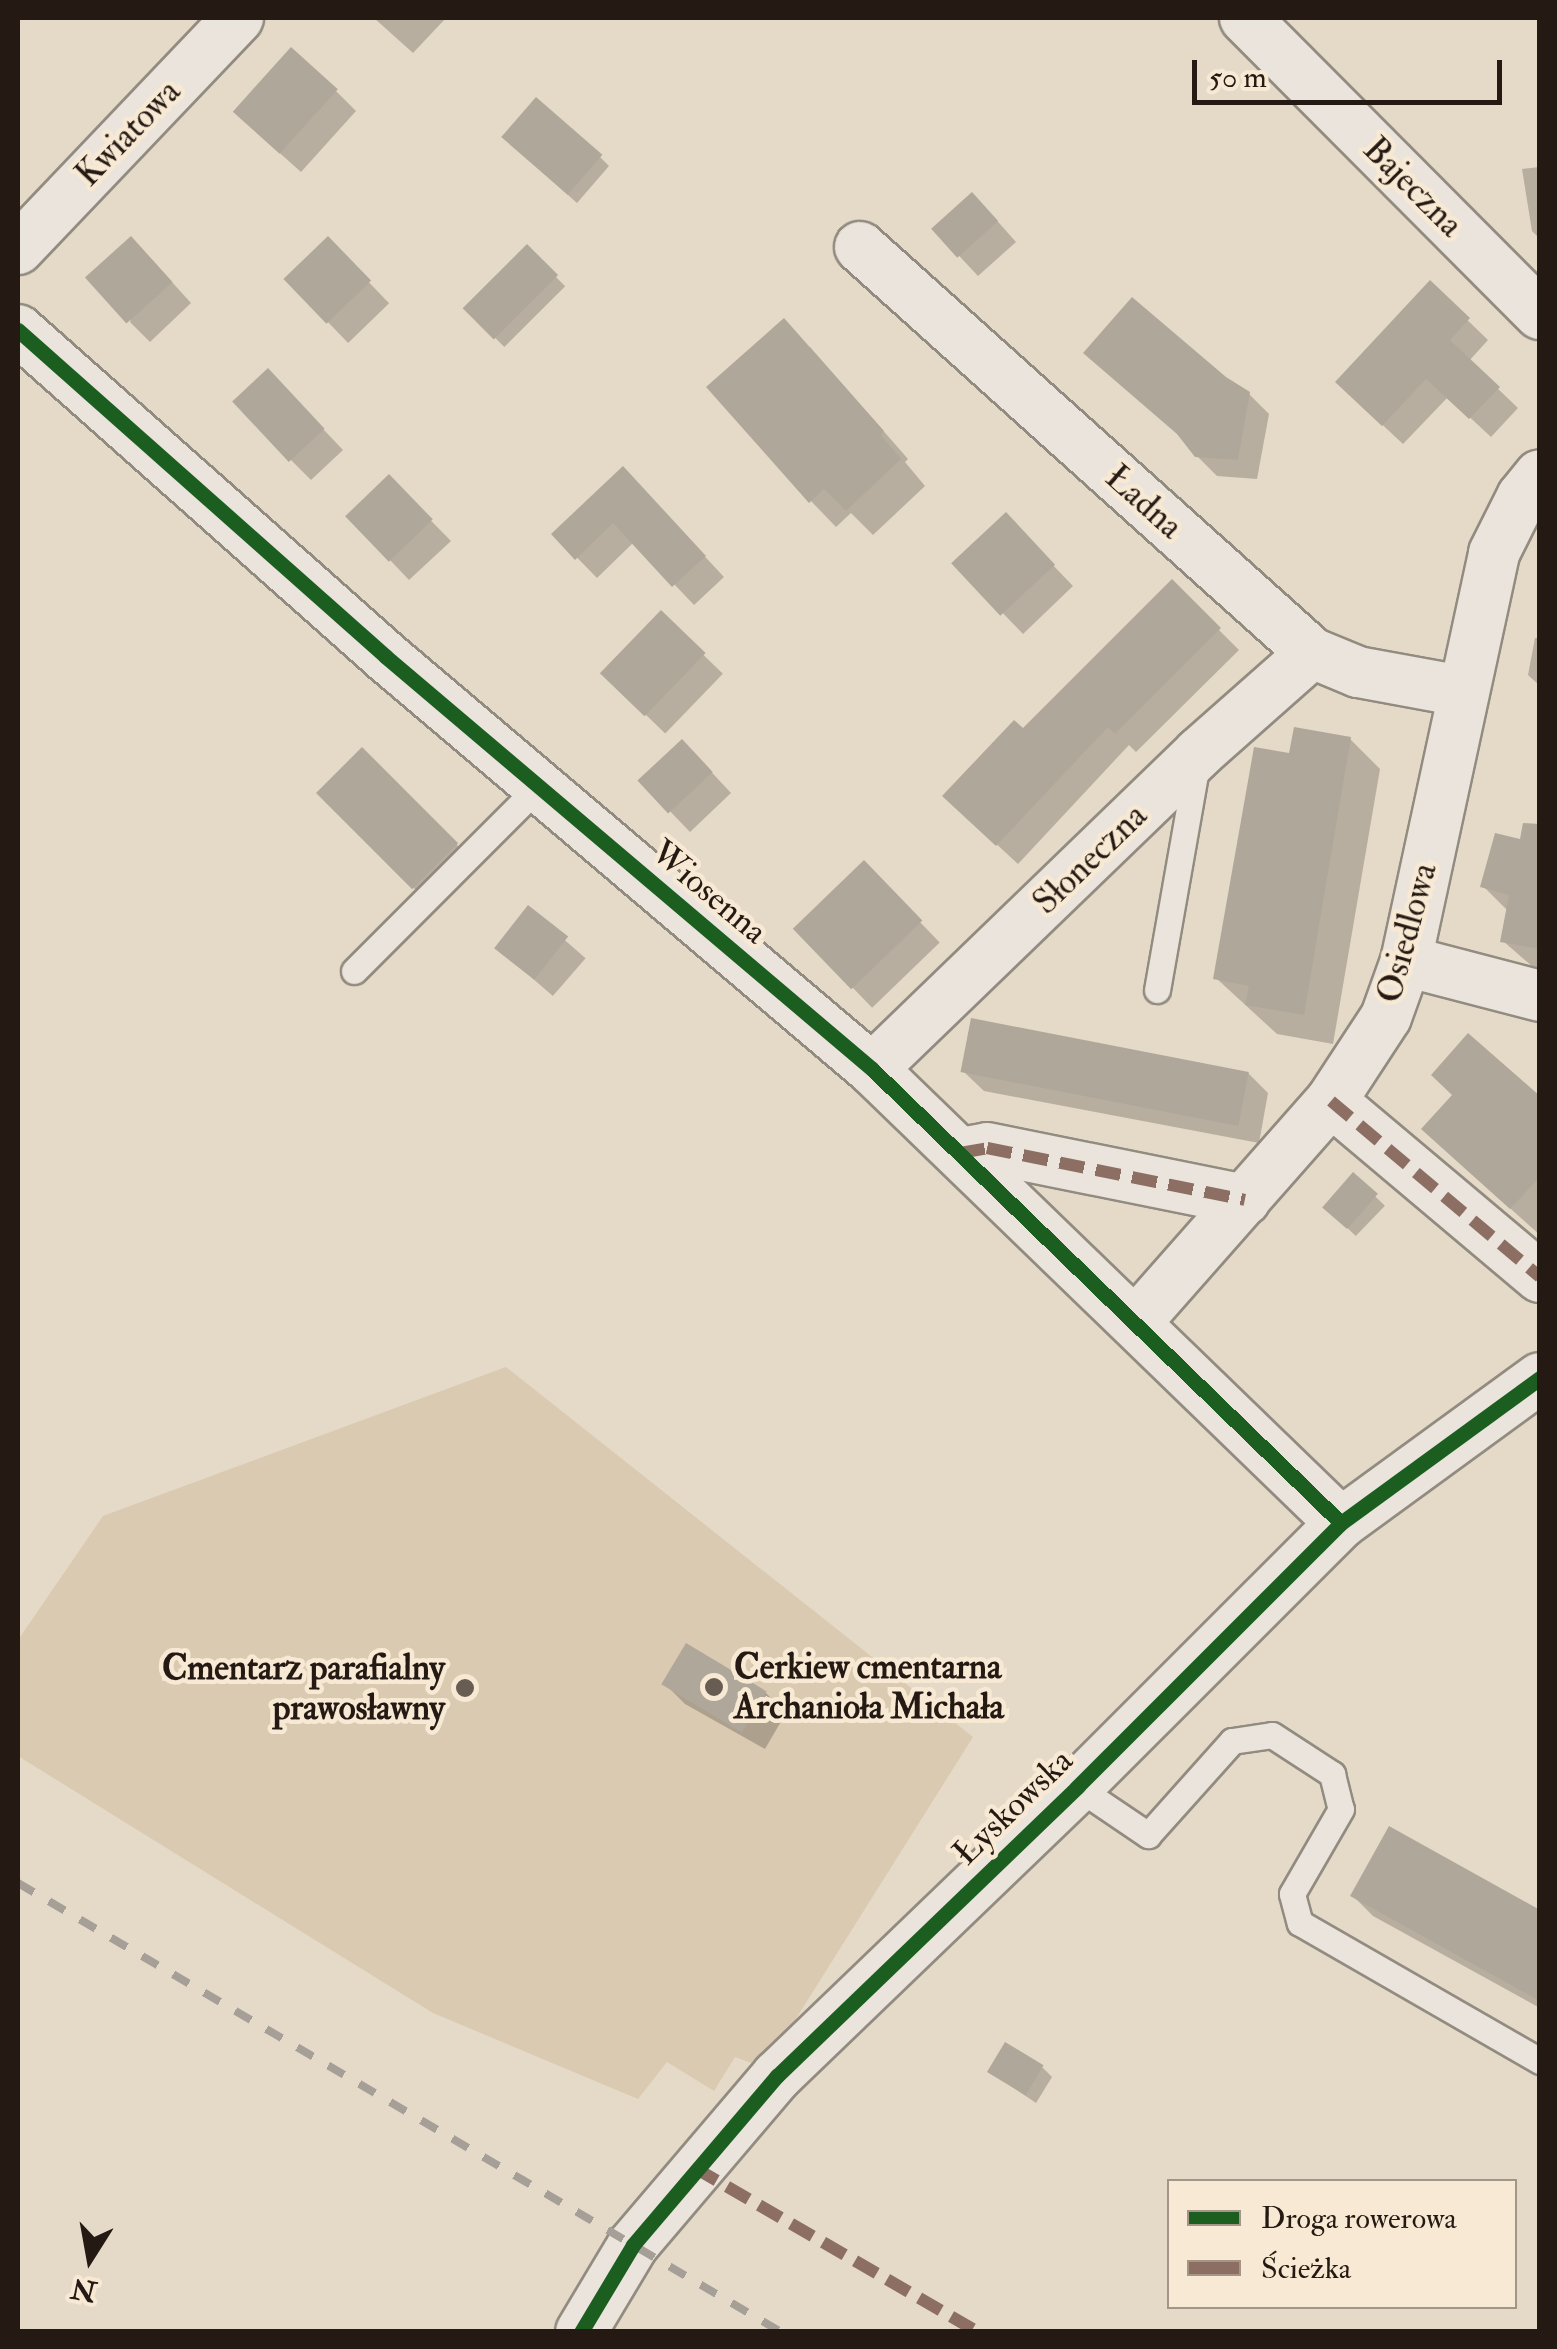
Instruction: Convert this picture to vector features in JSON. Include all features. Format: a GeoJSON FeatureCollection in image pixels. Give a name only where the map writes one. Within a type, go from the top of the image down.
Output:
{"type":"FeatureCollection","features":[{"type":"Feature","properties":{"kind":"street","name":"Kwiatowa"},"geometry":{"type":"LineString","coordinates":[[18,248],[238,18]]}},
{"type":"Feature","properties":{"kind":"street","name":"Bajeczna"},"geometry":{"type":"LineString","coordinates":[[1245,18],[1540,314]]}},
{"type":"Feature","properties":{"kind":"street","name":"Ładna"},"geometry":{"type":"LineString","coordinates":[[860,247],[1312,653],[1358,672],[1462,691]]}},
{"type":"Feature","properties":{"kind":"street","name":"Wiosenna"},"geometry":{"type":"LineString","coordinates":[[18,330],[539,786],[872,1070],[1340,1523]]}},
{"type":"Feature","properties":{"kind":"street","name":"Osiedlowa"},"geometry":{"type":"LineString","coordinates":[[1136,1322],[1331,1101],[1386,1017],[1406,961],[1494,553],[1522,496],[1540,475]]}},
{"type":"Feature","properties":{"kind":"street","name":"Słoneczna"},"geometry":{"type":"LineString","coordinates":[[872,1070],[1199,754],[1312,653]]}},
{"type":"Feature","properties":{"kind":"street"},"geometry":{"type":"LineString","coordinates":[[1406,961],[1540,996]]}},
{"type":"Feature","properties":{"kind":"street"},"geometry":{"type":"LineString","coordinates":[[1331,1101],[1540,1278]]}},
{"type":"Feature","properties":{"kind":"street"},"geometry":{"type":"LineString","coordinates":[[960,1154],[987,1148],[1245,1200]]}},
{"type":"Feature","properties":{"kind":"street","name":"Łyskowska"},"geometry":{"type":"LineString","coordinates":[[581,2332],[633,2245],[777,2076],[1077,1787],[1340,1523],[1540,1378]]}},
{"type":"Feature","properties":{"kind":"lane"},"geometry":{"type":"LineString","coordinates":[[1156,990],[1199,754]]}},
{"type":"Feature","properties":{"kind":"lane"},"geometry":{"type":"LineString","coordinates":[[354,971],[539,786]]}},
{"type":"Feature","properties":{"kind":"lane"},"geometry":{"type":"LineString","coordinates":[[1077,1787],[1148,1835],[1232,1741],[1272,1735],[1332,1774],[1341,1809],[1292,1894],[1300,1923],[1540,2061]]}},
{"type":"Feature","properties":{"kind":"shaded area","name":"Cmentarz parafialny prawosławny"},"geometry":{"type":"Polygon","coordinates":[[[506,1367],[973,1737],[765,2068],[735,2057],[714,2091],[667,2062],[638,2099],[433,2013],[18,1756],[18,1640],[103,1516],[506,1367]]]}},
{"type":"Feature","properties":{"kind":"building"},"geometry":{"type":"Polygon","coordinates":[[[291,47],[338,89],[280,154],[233,112],[291,47]]]}},
{"type":"Feature","properties":{"kind":"building"},"geometry":{"type":"Polygon","coordinates":[[[536,97],[602,155],[568,195],[501,137],[536,97]]]}},
{"type":"Feature","properties":{"kind":"building"},"geometry":{"type":"Polygon","coordinates":[[[972,192],[998,221],[957,258],[931,229],[972,192]]]}},
{"type":"Feature","properties":{"kind":"building"},"geometry":{"type":"Polygon","coordinates":[[[131,236],[172,282],[126,324],[85,277],[131,236]]]}},
{"type":"Feature","properties":{"kind":"building"},"geometry":{"type":"Polygon","coordinates":[[[328,236],[371,281],[326,324],[283,279],[328,236]]]}},
{"type":"Feature","properties":{"kind":"building"},"geometry":{"type":"Polygon","coordinates":[[[527,244],[558,275],[494,339],[463,308],[527,244]]]}},
{"type":"Feature","properties":{"kind":"building"},"geometry":{"type":"Polygon","coordinates":[[[1430,280],[1470,318],[1450,340],[1500,387],[1469,419],[1426,379],[1382,426],[1335,382],[1430,280]]]}},
{"type":"Feature","properties":{"kind":"building"},"geometry":{"type":"Polygon","coordinates":[[[1132,297],[1226,377],[1250,392],[1238,460],[1195,457],[1177,434],[1083,353],[1132,297]]]}},
{"type":"Feature","properties":{"kind":"building"},"geometry":{"type":"Polygon","coordinates":[[[784,318],[884,431],[881,435],[901,459],[846,511],[824,489],[809,503],[706,387],[784,318]]]}},
{"type":"Feature","properties":{"kind":"building"},"geometry":{"type":"Polygon","coordinates":[[[268,368],[325,429],[289,462],[232,401],[268,368]]]}},
{"type":"Feature","properties":{"kind":"building"},"geometry":{"type":"Polygon","coordinates":[[[623,466],[706,556],[672,587],[613,523],[575,560],[551,534],[623,466]]]}},
{"type":"Feature","properties":{"kind":"building"},"geometry":{"type":"Polygon","coordinates":[[[389,474],[433,519],[389,562],[345,516],[389,474]]]}},
{"type":"Feature","properties":{"kind":"building"},"geometry":{"type":"Polygon","coordinates":[[[1006,512],[1055,565],[1000,616],[951,563],[1006,512]]]}},
{"type":"Feature","properties":{"kind":"building"},"geometry":{"type":"Polygon","coordinates":[[[1172,579],[1221,628],[1115,734],[1108,727],[996,846],[942,796],[1014,720],[1023,728],[1172,579]]]}},
{"type":"Feature","properties":{"kind":"building"},"geometry":{"type":"Polygon","coordinates":[[[661,610],[706,653],[644,716],[600,673],[661,610]]]}},
{"type":"Feature","properties":{"kind":"building"},"geometry":{"type":"Polygon","coordinates":[[[1294,727],[1351,737],[1304,1015],[1245,1005],[1249,986],[1213,979],[1254,747],[1289,753],[1294,727]]]}},
{"type":"Feature","properties":{"kind":"building"},"geometry":{"type":"Polygon","coordinates":[[[682,739],[713,772],[668,814],[637,781],[682,739]]]}},
{"type":"Feature","properties":{"kind":"building"},"geometry":{"type":"Polygon","coordinates":[[[362,747],[458,843],[412,889],[316,793],[362,747]]]}},
{"type":"Feature","properties":{"kind":"building"},"geometry":{"type":"Polygon","coordinates":[[[1523,823],[1540,824],[1540,949],[1500,942],[1509,895],[1480,887],[1495,833],[1520,839],[1523,823]]]}},
{"type":"Feature","properties":{"kind":"building"},"geometry":{"type":"Polygon","coordinates":[[[864,860],[922,920],[851,989],[793,929],[864,860]]]}},
{"type":"Feature","properties":{"kind":"building"},"geometry":{"type":"Polygon","coordinates":[[[528,905],[568,936],[534,980],[494,948],[528,905]]]}},
{"type":"Feature","properties":{"kind":"building"},"geometry":{"type":"Polygon","coordinates":[[[971,1018],[1249,1072],[1238,1126],[961,1072],[971,1018]]]}},
{"type":"Feature","properties":{"kind":"building"},"geometry":{"type":"Polygon","coordinates":[[[1468,1033],[1540,1096],[1540,1177],[1510,1209],[1421,1129],[1452,1095],[1431,1075],[1468,1033]]]}},
{"type":"Feature","properties":{"kind":"building"},"geometry":{"type":"Polygon","coordinates":[[[1353,1172],[1378,1194],[1347,1229],[1322,1207],[1353,1172]]]}},
{"type":"Feature","properties":{"kind":"building","name":"Cerkiew cmentarna Archanioła Michała"},"geometry":{"type":"Polygon","coordinates":[[[686,1643],[767,1691],[742,1733],[661,1684],[686,1643]]]}},
{"type":"Feature","properties":{"kind":"building"},"geometry":{"type":"Polygon","coordinates":[[[1389,1826],[1540,1910],[1540,2001],[1350,1896],[1389,1826]]]}},
{"type":"Feature","properties":{"kind":"building"},"geometry":{"type":"Polygon","coordinates":[[[1005,2042],[1044,2065],[1026,2095],[987,2072],[1005,2042]]]}},
{"type":"Feature","properties":{"kind":"railway"},"geometry":{"type":"LineString","coordinates":[[18,1883],[781,2332]]}},
{"type":"Feature","properties":{"kind":"marked path"},"geometry":{"type":"LineString","coordinates":[[1331,1101],[1540,1277]]}},
{"type":"Feature","properties":{"kind":"marked path"},"geometry":{"type":"LineString","coordinates":[[960,1153],[987,1148],[1245,1200]]}},
{"type":"Feature","properties":{"kind":"marked path"},"geometry":{"type":"LineString","coordinates":[[695,2168],[978,2332]]}},
{"type":"Feature","properties":{"kind":"cycle path"},"geometry":{"type":"LineString","coordinates":[[18,330],[385,656],[872,1069],[1341,1523]]}},
{"type":"Feature","properties":{"kind":"cycle path"},"geometry":{"type":"LineString","coordinates":[[581,2332],[633,2245],[777,2076],[1077,1787],[1341,1523],[1540,1378]]}},
{"type":"Feature","properties":{"kind":"place","name":"Cerkiew cmentarna Archanioła Michała"},"geometry":{"type":"Point","coordinates":[714,1687]}},
{"type":"Feature","properties":{"kind":"place","name":"Cmentarz parafialny prawosławny"},"geometry":{"type":"Point","coordinates":[465,1688]}}]}
